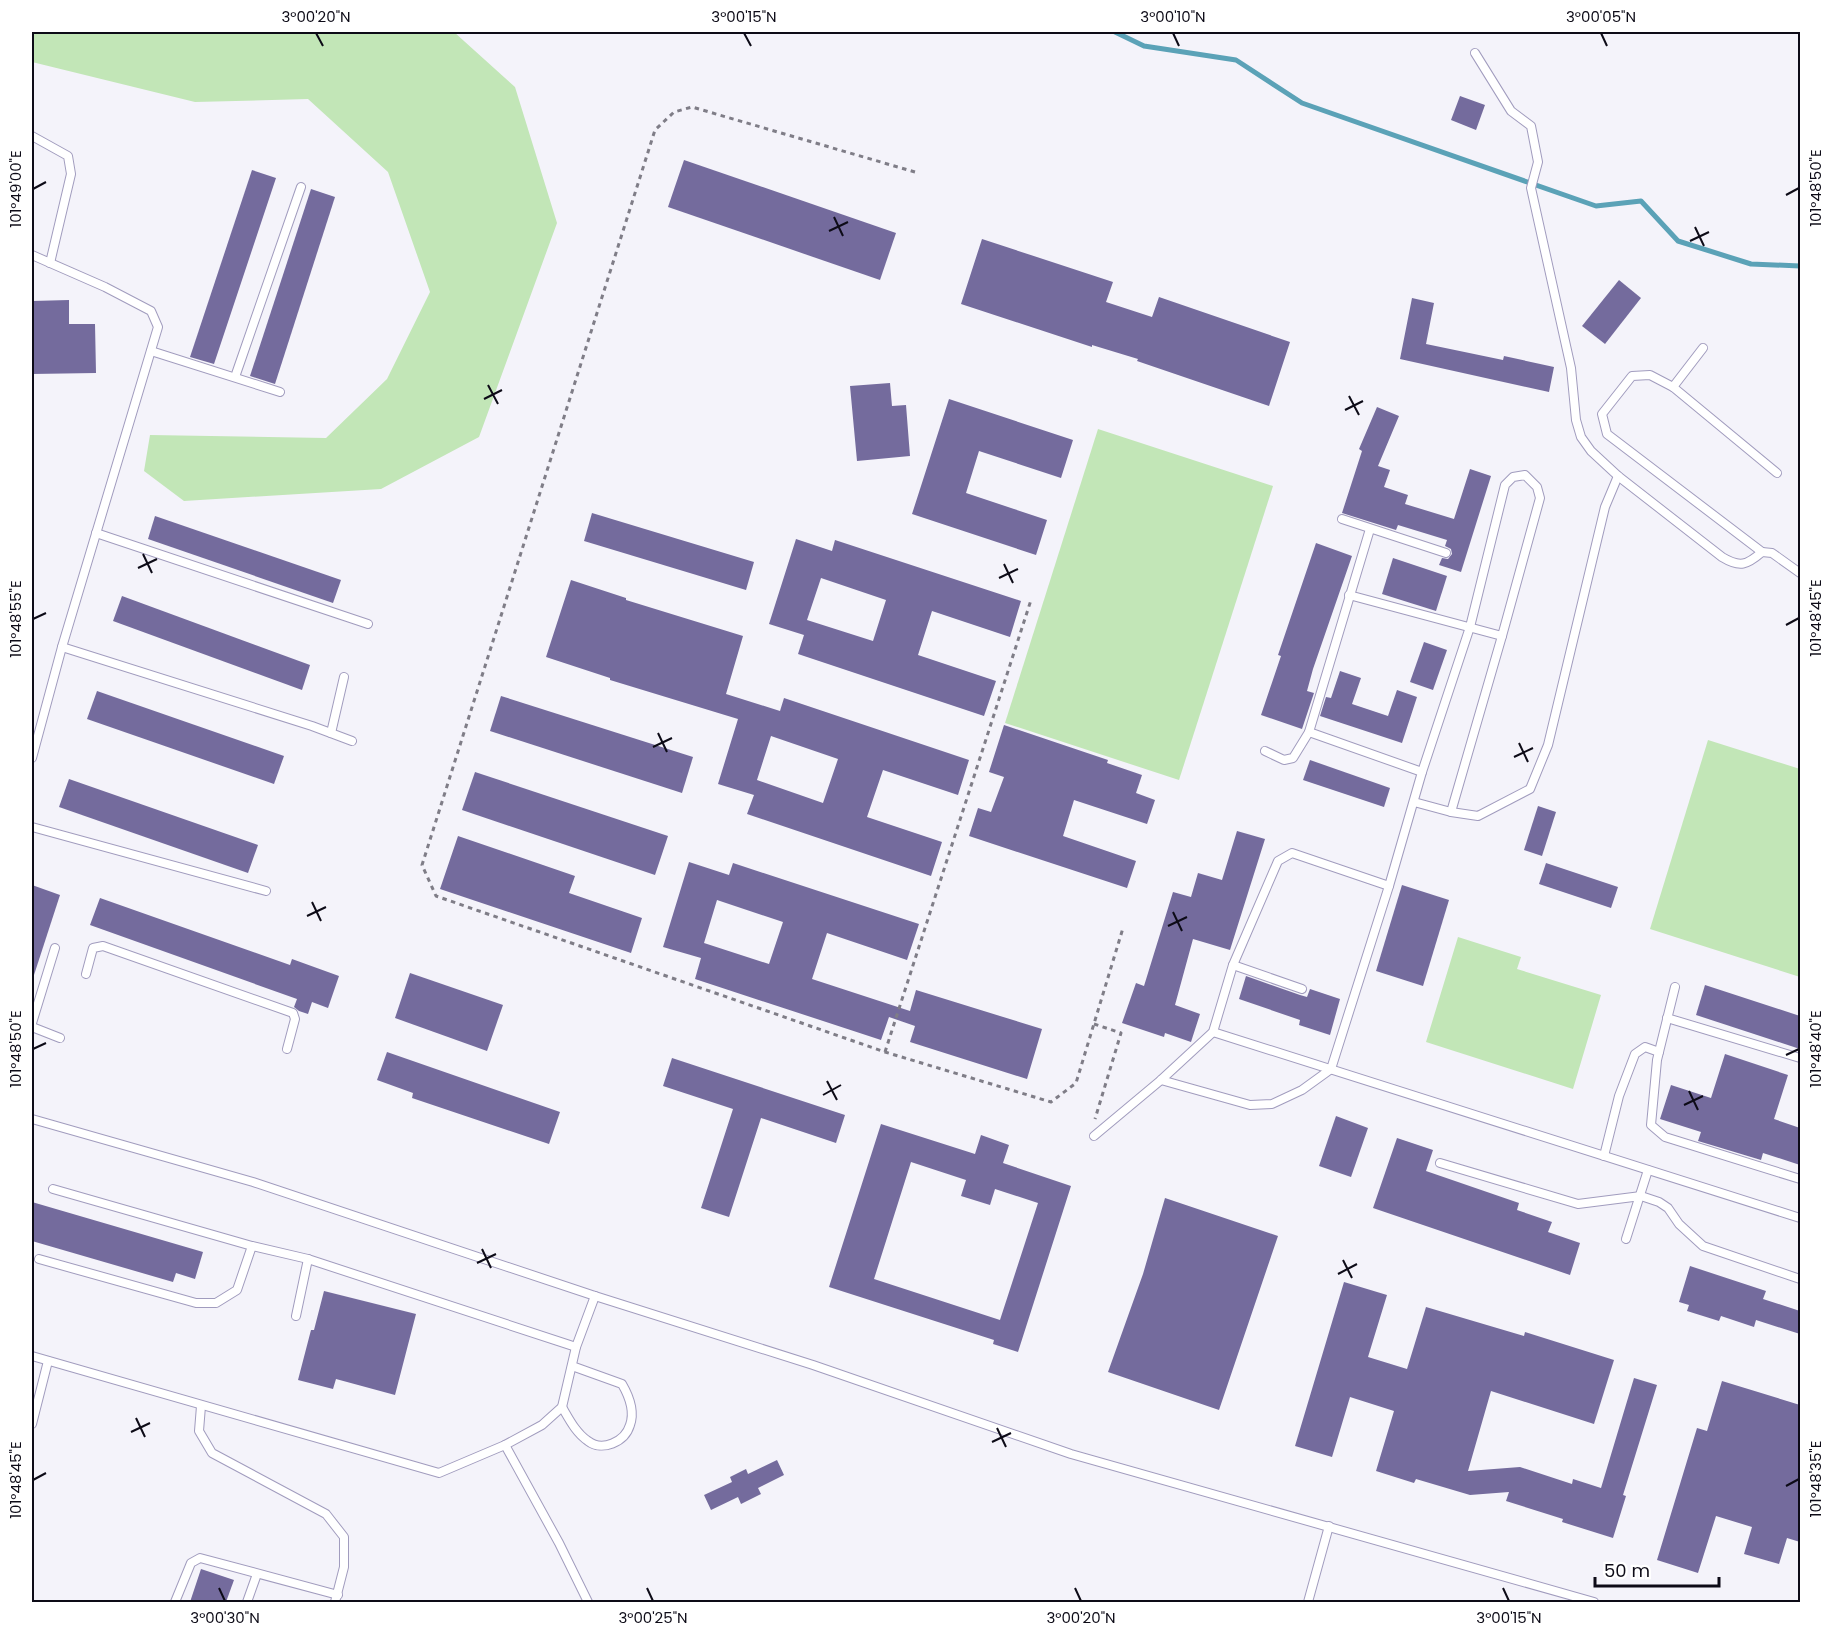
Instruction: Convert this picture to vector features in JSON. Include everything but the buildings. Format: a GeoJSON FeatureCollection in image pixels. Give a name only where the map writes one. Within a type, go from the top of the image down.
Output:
{"type":"FeatureCollection","features":[{"type":"Feature","properties":{"kind":"lane"},"geometry":{"type":"LineString","coordinates":[[1475,53],[1511,111],[1531,126],[1538,162],[1531,188],[1571,368],[1576,420],[1581,437],[1618,476],[1732,564],[1749,563],[1762,552]]}},
{"type":"Feature","properties":{"kind":"lane"},"geometry":{"type":"LineString","coordinates":[[32,136],[68,156],[71,174],[50,263]]}},
{"type":"Feature","properties":{"kind":"lane"},"geometry":{"type":"LineString","coordinates":[[235,377],[301,186]]}},
{"type":"Feature","properties":{"kind":"lane"},"geometry":{"type":"LineString","coordinates":[[32,255],[105,287],[151,311],[158,327],[62,647],[32,758]]}},
{"type":"Feature","properties":{"kind":"lane"},"geometry":{"type":"LineString","coordinates":[[1672,387],[1703,348]]}},
{"type":"Feature","properties":{"kind":"lane"},"geometry":{"type":"LineString","coordinates":[[151,351],[280,392]]}},
{"type":"Feature","properties":{"kind":"lane"},"geometry":{"type":"LineString","coordinates":[[1777,473],[1672,387],[1650,375],[1632,376],[1602,414],[1607,434],[1762,552],[1772,553],[1800,573]]}},
{"type":"Feature","properties":{"kind":"lane"},"geometry":{"type":"LineString","coordinates":[[1161,1080],[1250,1105],[1272,1104],[1302,1090],[1331,1069],[1389,886],[1422,772],[1470,627],[1505,485],[1513,477],[1525,475],[1538,487],[1540,498],[1451,812]]}},
{"type":"Feature","properties":{"kind":"lane"},"geometry":{"type":"LineString","coordinates":[[1414,801],[1451,812],[1478,816],[1530,789],[1548,745],[1605,507],[1618,476]]}},
{"type":"Feature","properties":{"kind":"lane"},"geometry":{"type":"LineString","coordinates":[[1342,519],[1446,554]]}},
{"type":"Feature","properties":{"kind":"lane"},"geometry":{"type":"LineString","coordinates":[[1265,751],[1284,760],[1293,758],[1309,732],[1370,529]]}},
{"type":"Feature","properties":{"kind":"lane"},"geometry":{"type":"LineString","coordinates":[[96,532],[368,624]]}},
{"type":"Feature","properties":{"kind":"lane"},"geometry":{"type":"LineString","coordinates":[[1349,595],[1502,636]]}},
{"type":"Feature","properties":{"kind":"lane"},"geometry":{"type":"LineString","coordinates":[[62,647],[352,741]]}},
{"type":"Feature","properties":{"kind":"lane"},"geometry":{"type":"LineString","coordinates":[[331,733],[344,677]]}},
{"type":"Feature","properties":{"kind":"lane"},"geometry":{"type":"LineString","coordinates":[[1309,732],[1422,772]]}},
{"type":"Feature","properties":{"kind":"lane"},"geometry":{"type":"LineString","coordinates":[[32,827],[266,891]]}},
{"type":"Feature","properties":{"kind":"lane"},"geometry":{"type":"LineString","coordinates":[[1094,1136],[1161,1080],[1213,1032],[1233,965],[1278,861],[1292,853],[1389,886]]}},
{"type":"Feature","properties":{"kind":"lane"},"geometry":{"type":"LineString","coordinates":[[86,974],[93,948],[103,946],[293,1013],[295,1019],[287,1049]]}},
{"type":"Feature","properties":{"kind":"lane"},"geometry":{"type":"LineString","coordinates":[[55,948],[32,1025],[60,1038]]}},
{"type":"Feature","properties":{"kind":"lane"},"geometry":{"type":"LineString","coordinates":[[1233,965],[1302,989]]}},
{"type":"Feature","properties":{"kind":"lane"},"geometry":{"type":"LineString","coordinates":[[1675,987],[1659,1052],[1651,1125],[1665,1137],[1800,1179]]}},
{"type":"Feature","properties":{"kind":"lane"},"geometry":{"type":"LineString","coordinates":[[1667,1018],[1800,1058]]}},
{"type":"Feature","properties":{"kind":"lane"},"geometry":{"type":"LineString","coordinates":[[1213,1032],[1800,1218]]}},
{"type":"Feature","properties":{"kind":"lane"},"geometry":{"type":"LineString","coordinates":[[1604,1156],[1619,1096],[1635,1054],[1645,1047],[1659,1052]]}},
{"type":"Feature","properties":{"kind":"lane"},"geometry":{"type":"LineString","coordinates":[[32,1119],[253,1182],[595,1296],[813,1365],[1071,1454],[1594,1602]]}},
{"type":"Feature","properties":{"kind":"lane"},"geometry":{"type":"LineString","coordinates":[[1440,1164],[1578,1204],[1641,1196],[1659,1202],[1668,1208],[1679,1224],[1703,1246],[1800,1279]]}},
{"type":"Feature","properties":{"kind":"lane"},"geometry":{"type":"LineString","coordinates":[[1626,1239],[1648,1170]]}},
{"type":"Feature","properties":{"kind":"lane"},"geometry":{"type":"LineString","coordinates":[[53,1189],[252,1246],[308,1259],[576,1347]]}},
{"type":"Feature","properties":{"kind":"lane"},"geometry":{"type":"LineString","coordinates":[[39,1259],[196,1303],[216,1303],[237,1290],[252,1246]]}},
{"type":"Feature","properties":{"kind":"lane"},"geometry":{"type":"LineString","coordinates":[[296,1316],[308,1259]]}},
{"type":"Feature","properties":{"kind":"lane"},"geometry":{"type":"LineString","coordinates":[[32,1356],[439,1473],[505,1445],[542,1425],[562,1407],[576,1347],[595,1296]]}},
{"type":"Feature","properties":{"kind":"lane"},"geometry":{"type":"LineString","coordinates":[[32,1424],[48,1361]]}},
{"type":"Feature","properties":{"kind":"lane"},"geometry":{"type":"LineString","coordinates":[[562,1407],[579,1433],[589,1443],[601,1446],[611,1444],[624,1436],[630,1425],[629,1396],[622,1384],[572,1366]]}},
{"type":"Feature","properties":{"kind":"lane"},"geometry":{"type":"LineString","coordinates":[[175,1602],[191,1563],[200,1558],[337,1599],[344,1567],[344,1537],[326,1514],[212,1453],[199,1431],[201,1406]]}},
{"type":"Feature","properties":{"kind":"lane"},"geometry":{"type":"LineString","coordinates":[[505,1445],[559,1543],[588,1602]]}},
{"type":"Feature","properties":{"kind":"lane"},"geometry":{"type":"LineString","coordinates":[[1308,1602],[1329,1526]]}},
{"type":"Feature","properties":{"kind":"lane"},"geometry":{"type":"LineString","coordinates":[[247,1602],[257,1574]]}},
{"type":"Feature","properties":{"kind":"path"},"geometry":{"type":"LineString","coordinates":[[915,172],[692,107],[674,112],[655,130],[422,865],[436,896],[885,1052],[1051,1102],[1076,1083],[1123,928]]}},
{"type":"Feature","properties":{"kind":"path"},"geometry":{"type":"LineString","coordinates":[[885,1052],[1031,600]]}},
{"type":"Feature","properties":{"kind":"path"},"geometry":{"type":"LineString","coordinates":[[1094,1024],[1121,1033],[1090,1134],[1094,1136]]}},
{"type":"Feature","properties":{"kind":"green space"},"geometry":{"type":"Polygon","coordinates":[[[32,32],[454,32],[515,87],[557,223],[479,437],[381,489],[184,501],[144,471],[150,435],[326,438],[387,379],[430,292],[388,172],[308,99],[195,102],[32,62],[32,32]]]}},
{"type":"Feature","properties":{"kind":"green space"},"geometry":{"type":"Polygon","coordinates":[[[1098,429],[1273,486],[1179,780],[1005,723],[1098,429]]]}},
{"type":"Feature","properties":{"kind":"green space"},"geometry":{"type":"Polygon","coordinates":[[[1708,740],[1800,769],[1800,977],[1650,929],[1708,740]]]}},
{"type":"Feature","properties":{"kind":"green space"},"geometry":{"type":"Polygon","coordinates":[[[1458,937],[1521,957],[1517,969],[1601,995],[1573,1089],[1426,1042],[1458,937]]]}},
{"type":"Feature","properties":{"kind":"waterway"},"geometry":{"type":"LineString","coordinates":[[1115,32],[1144,46],[1236,60],[1302,103],[1596,206],[1641,201],[1678,241],[1751,264],[1800,266]]}}]}
